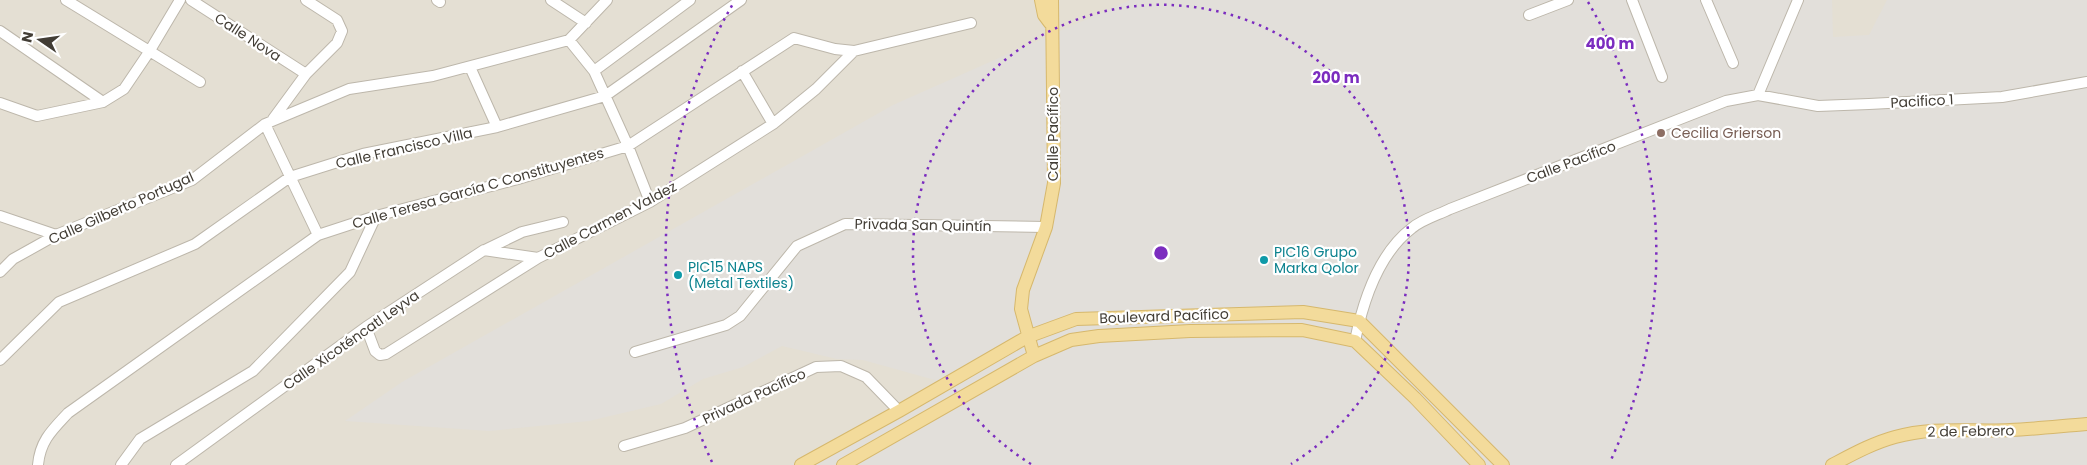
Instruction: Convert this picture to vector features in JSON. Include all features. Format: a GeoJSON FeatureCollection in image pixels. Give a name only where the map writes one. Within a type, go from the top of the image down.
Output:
{"type":"FeatureCollection","features":[{"type":"Feature","properties":{"kind":"main road","name":"Calle Pacífico"},"geometry":{"type":"LineString","coordinates":[[1041,0],[1044,14],[1052,25]]}},
{"type":"Feature","properties":{"kind":"main road","name":"Calle Pacífico"},"geometry":{"type":"LineString","coordinates":[[1034,356],[1027,337],[1021,309],[1022,290],[1046,226],[1054,183],[1052,0]]}},
{"type":"Feature","properties":{"kind":"main road","name":"Boulevard Pacífico"},"geometry":{"type":"LineString","coordinates":[[801,465],[900,411],[1027,337],[1076,319],[1303,312],[1359,321]]}},
{"type":"Feature","properties":{"kind":"main road"},"geometry":{"type":"LineString","coordinates":[[1359,321],[1503,465]]}},
{"type":"Feature","properties":{"kind":"main road","name":"Boulevard Pacífico"},"geometry":{"type":"LineString","coordinates":[[843,465],[1034,356],[1071,340],[1099,336],[1190,331],[1302,330],[1355,341]]}},
{"type":"Feature","properties":{"kind":"main road"},"geometry":{"type":"LineString","coordinates":[[1355,341],[1415,398],[1479,465]]}},
{"type":"Feature","properties":{"kind":"main road","name":"2 de Febrero"},"geometry":{"type":"LineString","coordinates":[[1832,465],[1871,445],[1896,436],[1940,430],[2010,430],[2087,424]]}},
{"type":"Feature","properties":{"kind":"street"},"geometry":{"type":"LineString","coordinates":[[66,0],[200,82]]}},
{"type":"Feature","properties":{"kind":"street"},"geometry":{"type":"LineString","coordinates":[[0,103],[37,116],[103,102],[124,89],[180,0]]}},
{"type":"Feature","properties":{"kind":"street","name":"Calle Nova"},"geometry":{"type":"LineString","coordinates":[[191,0],[306,74]]}},
{"type":"Feature","properties":{"kind":"street"},"geometry":{"type":"LineString","coordinates":[[269,122],[306,74],[337,43],[342,31],[337,20],[306,0]]}},
{"type":"Feature","properties":{"kind":"street"},"geometry":{"type":"LineString","coordinates":[[551,0],[586,23]]}},
{"type":"Feature","properties":{"kind":"street"},"geometry":{"type":"LineString","coordinates":[[269,122],[350,89],[433,76],[569,40],[607,0]]}},
{"type":"Feature","properties":{"kind":"street"},"geometry":{"type":"LineString","coordinates":[[594,71],[690,0]]}},
{"type":"Feature","properties":{"kind":"street","name":"Calle Francisco Villa"},"geometry":{"type":"LineString","coordinates":[[0,360],[59,302],[97,284],[195,244],[290,177],[363,154],[497,127],[605,96],[741,0]]}},
{"type":"Feature","properties":{"kind":"street"},"geometry":{"type":"LineString","coordinates":[[1529,16],[1568,0]]}},
{"type":"Feature","properties":{"kind":"street"},"geometry":{"type":"LineString","coordinates":[[1632,0],[1662,77]]}},
{"type":"Feature","properties":{"kind":"street"},"geometry":{"type":"LineString","coordinates":[[1706,0],[1733,62]]}},
{"type":"Feature","properties":{"kind":"street"},"geometry":{"type":"LineString","coordinates":[[1758,94],[1798,0]]}},
{"type":"Feature","properties":{"kind":"street","name":"Calle Teresa García C Constituyentes"},"geometry":{"type":"LineString","coordinates":[[38,465],[39,454],[46,438],[68,413],[318,235],[376,216],[518,179],[628,146],[742,70],[794,38],[835,49],[854,51],[971,23]]}},
{"type":"Feature","properties":{"kind":"street"},"geometry":{"type":"LineString","coordinates":[[0,31],[103,102]]}},
{"type":"Feature","properties":{"kind":"street"},"geometry":{"type":"LineString","coordinates":[[569,40],[594,71],[628,146],[650,202]]}},
{"type":"Feature","properties":{"kind":"street","name":"Calle Carmen Valdez"},"geometry":{"type":"LineString","coordinates":[[366,327],[375,351],[380,354],[386,354],[538,258],[650,202],[774,124],[816,89],[854,51]]}},
{"type":"Feature","properties":{"kind":"street"},"geometry":{"type":"LineString","coordinates":[[470,67],[497,127]]}},
{"type":"Feature","properties":{"kind":"street"},"geometry":{"type":"LineString","coordinates":[[742,70],[774,124]]}},
{"type":"Feature","properties":{"kind":"street","name":"Pacifico 1"},"geometry":{"type":"LineString","coordinates":[[1758,94],[1818,106],[2002,96],[2087,82]]}},
{"type":"Feature","properties":{"kind":"street","name":"Calle Pacífico"},"geometry":{"type":"LineString","coordinates":[[1355,341],[1359,321],[1375,276],[1402,237],[1422,222],[1703,109],[1726,101],[1758,94]]}},
{"type":"Feature","properties":{"kind":"street"},"geometry":{"type":"LineString","coordinates":[[269,122],[290,177],[318,235]]}},
{"type":"Feature","properties":{"kind":"street","name":"Calle Gilberto Portugal"},"geometry":{"type":"LineString","coordinates":[[0,272],[13,260],[56,236],[192,180],[269,122]]}},
{"type":"Feature","properties":{"kind":"street"},"geometry":{"type":"LineString","coordinates":[[0,216],[56,236]]}},
{"type":"Feature","properties":{"kind":"street"},"geometry":{"type":"LineString","coordinates":[[121,465],[140,439],[253,371],[350,272],[376,216]]}},
{"type":"Feature","properties":{"kind":"street","name":"Calle Xicoténcatl Leyva"},"geometry":{"type":"LineString","coordinates":[[176,465],[366,327],[484,250],[522,232],[563,222]]}},
{"type":"Feature","properties":{"kind":"street","name":"Privada San Quintín"},"geometry":{"type":"LineString","coordinates":[[635,352],[726,325],[740,316],[798,246],[846,224],[1046,226]]}},
{"type":"Feature","properties":{"kind":"street"},"geometry":{"type":"LineString","coordinates":[[484,250],[538,258]]}},
{"type":"Feature","properties":{"kind":"street","name":"Privada Pacífico"},"geometry":{"type":"LineString","coordinates":[[624,446],[685,428],[816,367],[841,366],[866,377],[900,411]]}},
{"type":"Feature","properties":{"kind":"shaded area"},"geometry":{"type":"Polygon","coordinates":[[[0,0],[2087,0],[2087,465],[0,465],[0,0]]]}},
{"type":"Feature","properties":{"kind":"shaded area"},"geometry":{"type":"Polygon","coordinates":[[[1130,0],[1832,0],[1833,37],[1869,35],[1887,0],[2087,0],[2087,465],[789,465],[823,449],[942,382],[863,360],[837,359],[782,346],[743,367],[703,379],[661,404],[589,421],[489,431],[345,421],[402,382],[893,105],[1130,0]]]}},
{"type":"Feature","properties":{"kind":"place","name":"Cecilia Grierson"},"geometry":{"type":"Point","coordinates":[1661,133]}},
{"type":"Feature","properties":{"kind":"place","name":"PIC16 Grupo Marka Qolor"},"geometry":{"type":"Point","coordinates":[1264,260]}},
{"type":"Feature","properties":{"kind":"place","name":"PIC15 NAPS (Metal Textiles)"},"geometry":{"type":"Point","coordinates":[678,275]}}]}
